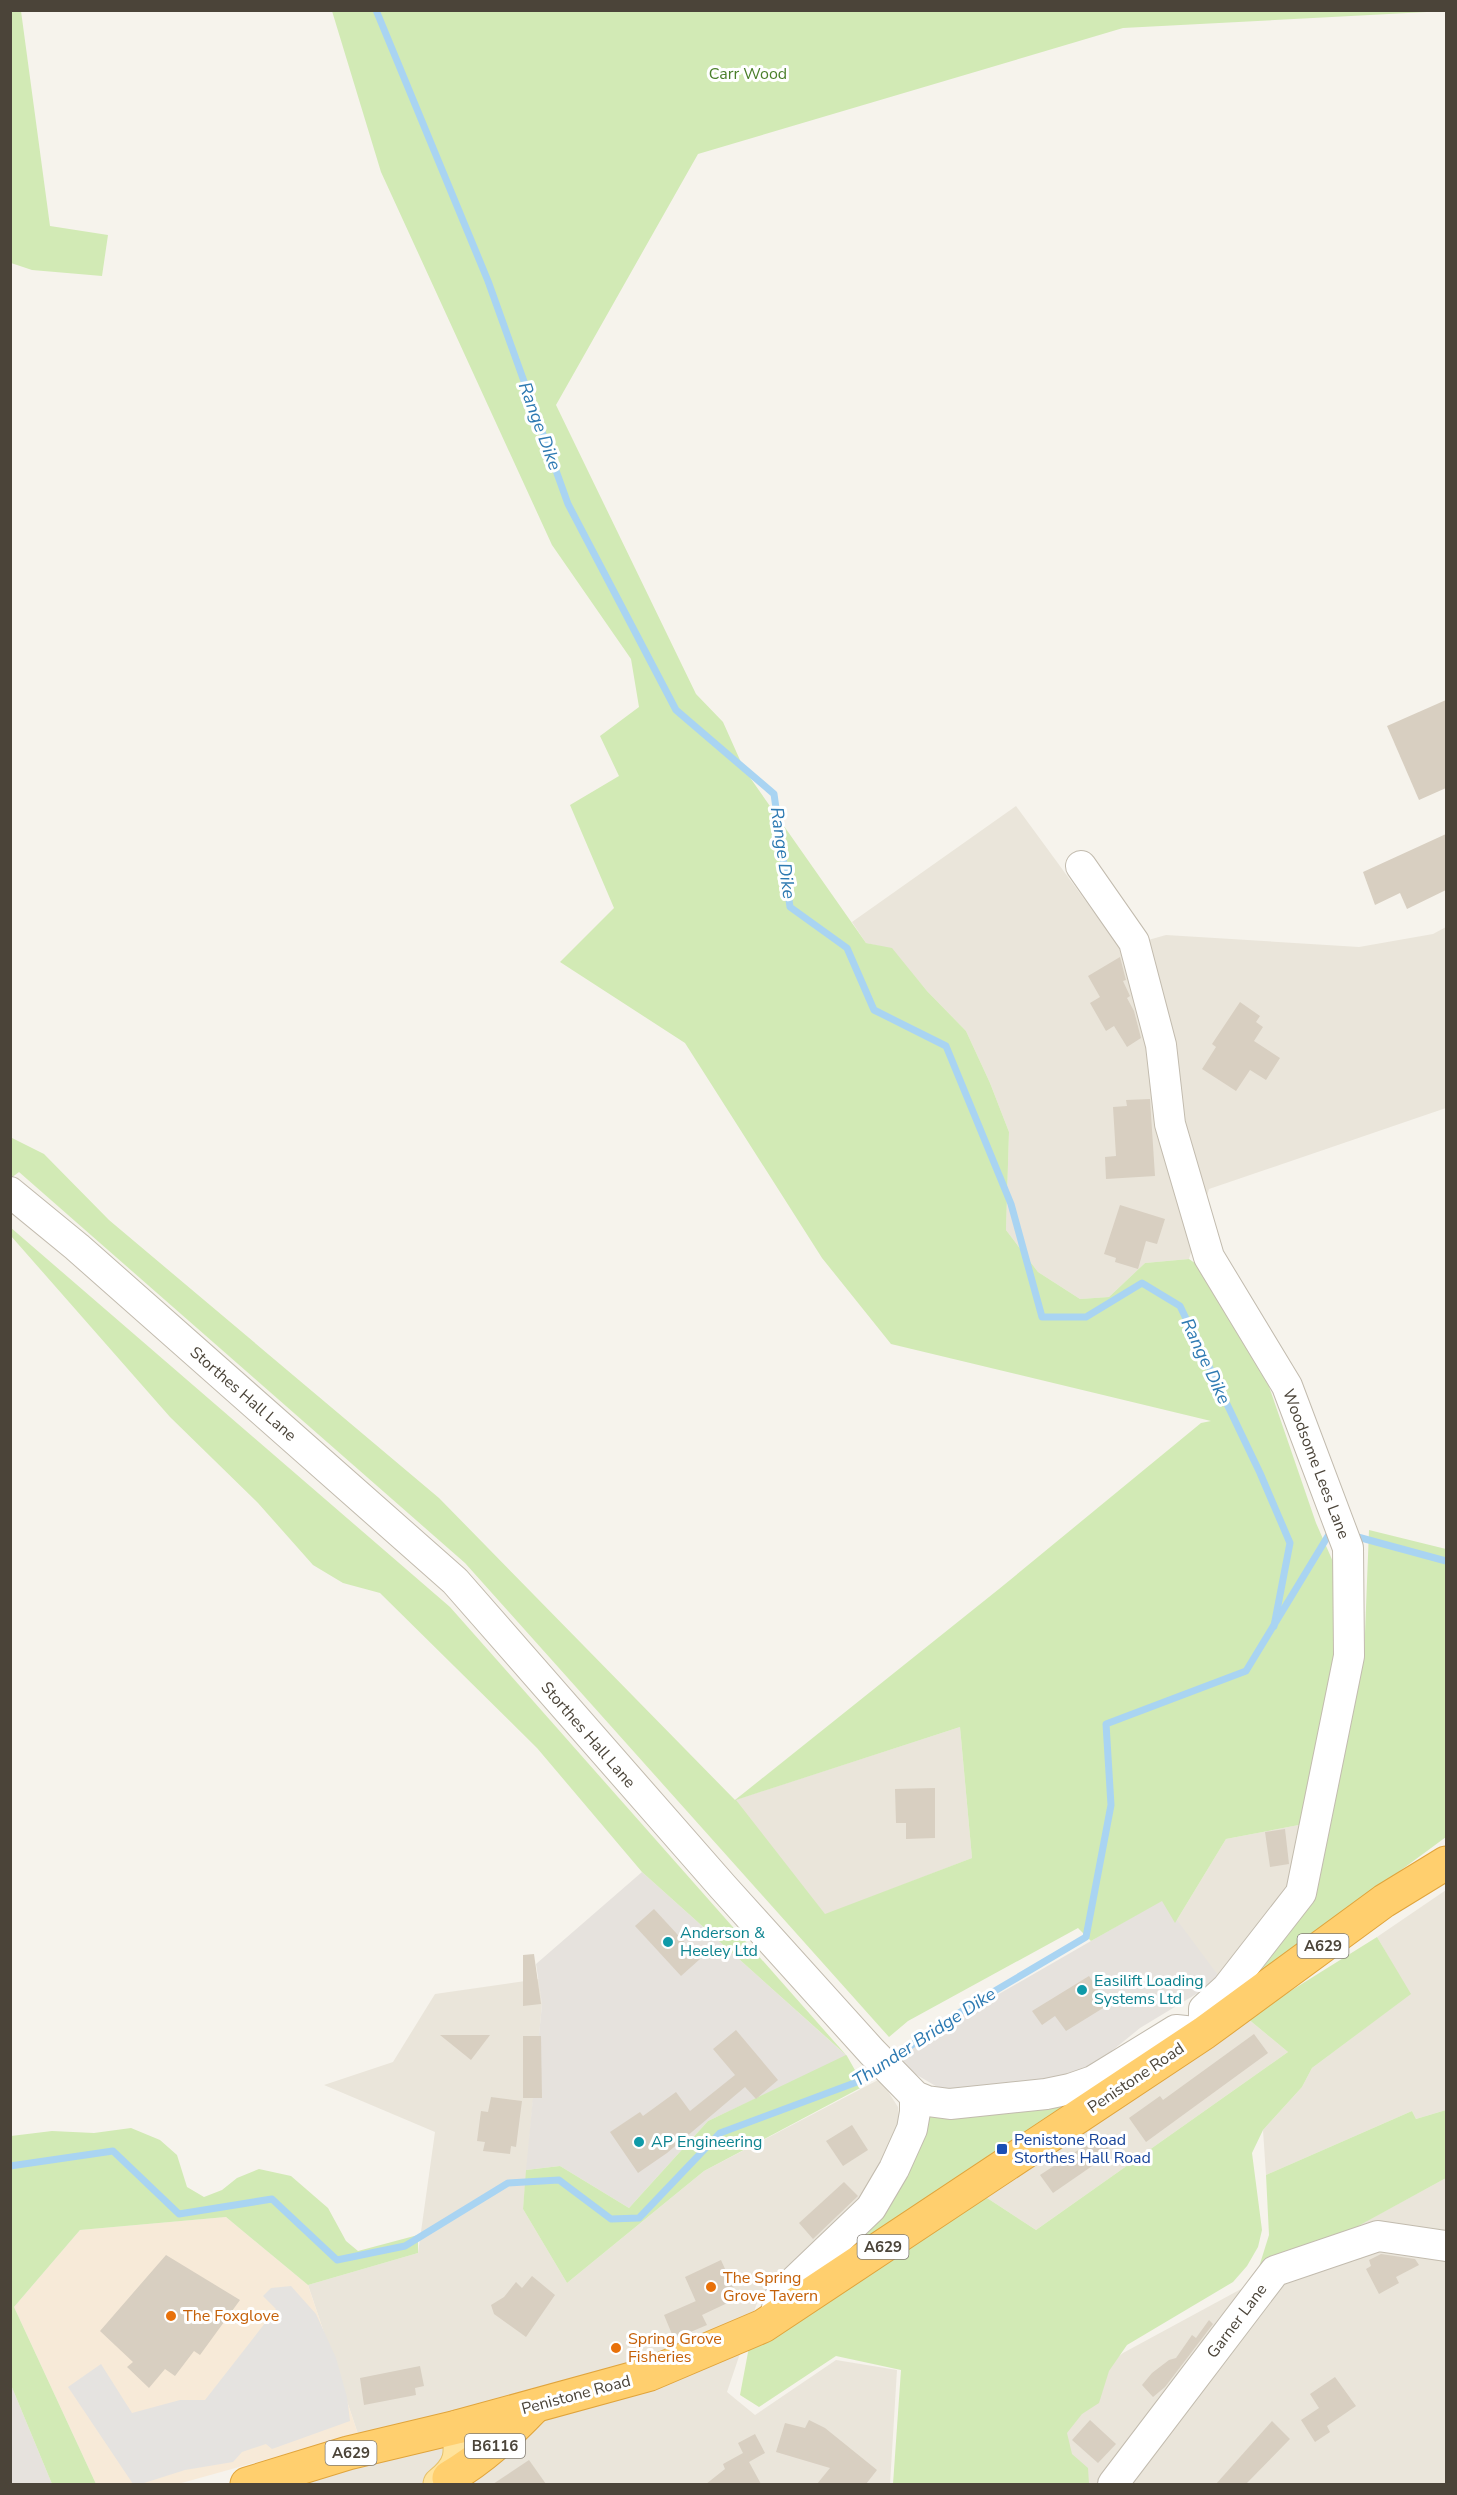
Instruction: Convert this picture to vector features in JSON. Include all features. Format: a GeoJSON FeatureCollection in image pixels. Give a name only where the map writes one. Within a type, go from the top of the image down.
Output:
{"type":"FeatureCollection","features":[{"type":"Feature","properties":{"kind":"highway","name":"Penistone Road"},"geometry":{"type":"LineString","coordinates":[[247,2484],[348,2453],[456,2427],[650,2374],[763,2326],[1204,2033],[1384,1901],[1446,1863]]}},
{"type":"Feature","properties":{"kind":"highway","name":"B6116"},"geometry":{"type":"LineString","coordinates":[[444,2481],[499,2443],[535,2406]]}},
{"type":"Feature","properties":{"kind":"main road","name":"B6116"},"geometry":{"type":"LineString","coordinates":[[444,2481],[458,2464],[461,2447],[456,2427]]}},
{"type":"Feature","properties":{"kind":"street","name":"Woodsome Lees Lane"},"geometry":{"type":"LineString","coordinates":[[1081,866],[1134,942],[1161,1045],[1170,1124],[1209,1257],[1287,1386],[1348,1548],[1349,1656],[1301,1893],[1227,1988],[1204,2009],[1204,2033]]}},
{"type":"Feature","properties":{"kind":"street","name":"Storthes Hall Lane"},"geometry":{"type":"LineString","coordinates":[[10,1192],[77,1247],[455,1581],[601,1750],[872,2052],[908,2089]]}},
{"type":"Feature","properties":{"kind":"street"},"geometry":{"type":"LineString","coordinates":[[908,2089],[927,2101],[950,2104],[1046,2094],[1070,2089],[1093,2080],[1176,2030],[1204,2033]]}},
{"type":"Feature","properties":{"kind":"street"},"geometry":{"type":"LineString","coordinates":[[774,2319],[781,2294],[871,2208],[894,2169],[912,2129],[915,2112],[908,2089]]}},
{"type":"Feature","properties":{"kind":"street","name":"Garner Lane"},"geometry":{"type":"LineString","coordinates":[[1113,2484],[1275,2271],[1378,2236],[1446,2246]]}},
{"type":"Feature","properties":{"kind":"shaded area"},"geometry":{"type":"Polygon","coordinates":[[[1016,806],[1120,948],[1166,935],[1359,947],[1433,934],[1446,927],[1446,1108],[1209,1189],[1189,1259],[1145,1263],[1109,1297],[1080,1299],[1038,1272],[1006,1230],[1009,1132],[966,1031],[927,991],[892,949],[866,943],[852,922],[1016,806]]]}},
{"type":"Feature","properties":{"kind":"shaded area"},"geometry":{"type":"Polygon","coordinates":[[[960,1727],[972,1858],[825,1915],[735,1800],[960,1727]]]}},
{"type":"Feature","properties":{"kind":"shaded area"},"geometry":{"type":"Polygon","coordinates":[[[1304,1824],[1285,1895],[1221,1979],[1175,1923],[1226,1839],[1304,1824]]]}},
{"type":"Feature","properties":{"kind":"shaded area"},"geometry":{"type":"Polygon","coordinates":[[[642,1872],[847,2056],[708,2121],[629,2208],[560,2166],[526,2170],[542,2004],[536,1964],[642,1872]]]}},
{"type":"Feature","properties":{"kind":"shaded area"},"geometry":{"type":"Polygon","coordinates":[[[1446,1890],[1446,2110],[1416,2119],[1412,2111],[1266,2175],[1263,2130],[1302,2087],[1312,2068],[1410,1994],[1377,1937],[1446,1890]]]}},
{"type":"Feature","properties":{"kind":"shaded area"},"geometry":{"type":"Polygon","coordinates":[[[1162,1900],[1221,1979],[1140,2028],[1081,2076],[951,2095],[888,2058],[1162,1900]]]}},
{"type":"Feature","properties":{"kind":"shaded area"},"geometry":{"type":"Polygon","coordinates":[[[539,1979],[542,2004],[523,2209],[567,2283],[704,2171],[880,2079],[898,2107],[900,2127],[879,2177],[842,2221],[758,2300],[727,2392],[755,2415],[836,2360],[897,2370],[890,2484],[278,2484],[358,2434],[308,2285],[418,2253],[435,2132],[324,2085],[393,2062],[435,1994],[539,1979]]]}},
{"type":"Feature","properties":{"kind":"shaded area"},"geometry":{"type":"Polygon","coordinates":[[[1247,2018],[1288,2052],[1036,2230],[984,2196],[1247,2018]]]}},
{"type":"Feature","properties":{"kind":"shaded area"},"geometry":{"type":"Polygon","coordinates":[[[1446,2178],[1446,2484],[1072,2484],[1051,2412],[1123,2353],[1446,2178]]]}},
{"type":"Feature","properties":{"kind":"shaded area"},"geometry":{"type":"Polygon","coordinates":[[[226,2217],[308,2285],[358,2434],[178,2484],[96,2484],[14,2307],[80,2230],[226,2217]]]}},
{"type":"Feature","properties":{"kind":"shaded area"},"geometry":{"type":"Polygon","coordinates":[[[291,2286],[316,2314],[336,2358],[347,2397],[350,2421],[272,2449],[266,2444],[242,2452],[233,2462],[185,2470],[141,2484],[133,2484],[68,2387],[101,2364],[132,2413],[180,2400],[205,2400],[276,2309],[263,2296],[271,2288],[291,2286]]]}},
{"type":"Feature","properties":{"kind":"shaded area"},"geometry":{"type":"Polygon","coordinates":[[[11,2385],[52,2484],[11,2484],[11,2385]]]}},
{"type":"Feature","properties":{"kind":"green space"},"geometry":{"type":"Polygon","coordinates":[[[10,11],[21,11],[50,226],[108,235],[102,276],[32,270],[11,263],[10,11]]]}},
{"type":"Feature","properties":{"kind":"green space","name":"Carr Wood"},"geometry":{"type":"Polygon","coordinates":[[[332,11],[1446,11],[1123,28],[698,154],[556,405],[696,694],[723,722],[744,769],[866,943],[892,948],[927,991],[966,1031],[1009,1132],[1006,1230],[1038,1272],[1080,1299],[1109,1297],[1145,1263],[1189,1259],[1214,1276],[1263,1369],[1316,1523],[1334,1564],[1335,1651],[1304,1824],[1226,1839],[1175,1923],[1162,1901],[1091,1941],[1078,1928],[908,2021],[889,2037],[465,1563],[19,1172],[11,1178],[10,1137],[44,1154],[109,1220],[439,1498],[735,1800],[999,1589],[1201,1423],[1211,1421],[891,1344],[822,1258],[685,1043],[560,962],[614,908],[570,805],[619,776],[600,736],[639,707],[631,659],[552,545],[381,172],[332,11]],[[960,1727],[736,1800],[825,1914],[972,1858],[960,1727]]]}},
{"type":"Feature","properties":{"kind":"green space"},"geometry":{"type":"Polygon","coordinates":[[[10,1227],[450,1607],[847,2056],[864,2086],[704,2171],[567,2283],[523,2209],[526,2170],[560,2166],[629,2208],[708,2121],[846,2055],[642,1872],[537,1748],[380,1593],[343,1583],[313,1565],[258,1503],[170,1417],[11,1236],[10,1227]]]}},
{"type":"Feature","properties":{"kind":"green space"},"geometry":{"type":"Polygon","coordinates":[[[1369,1530],[1446,1549],[1446,1837],[1253,1979],[1316,1897],[1364,1659],[1369,1530]]]}},
{"type":"Feature","properties":{"kind":"green space"},"geometry":{"type":"Polygon","coordinates":[[[1377,1937],[1411,1994],[1312,2068],[1302,2087],[1263,2130],[1252,2153],[1262,2230],[1258,2247],[1247,2266],[1233,2282],[1127,2345],[1109,2371],[1099,2403],[1082,2414],[1067,2433],[1072,2454],[1088,2468],[1089,2484],[893,2484],[901,2370],[836,2356],[759,2407],[740,2395],[749,2347],[984,2196],[1036,2230],[1288,2052],[1247,2018],[1377,1937]]]}},
{"type":"Feature","properties":{"kind":"green space"},"geometry":{"type":"Polygon","coordinates":[[[1075,2100],[827,2267],[930,2115],[1075,2100]]]}},
{"type":"Feature","properties":{"kind":"green space"},"geometry":{"type":"Polygon","coordinates":[[[1446,2110],[1446,2178],[1254,2283],[1269,2235],[1266,2175],[1412,2111],[1416,2119],[1446,2110]]]}},
{"type":"Feature","properties":{"kind":"green space"},"geometry":{"type":"Polygon","coordinates":[[[131,2128],[160,2140],[177,2155],[187,2187],[204,2197],[222,2190],[237,2178],[259,2169],[291,2176],[328,2208],[346,2241],[358,2251],[418,2235],[418,2253],[308,2285],[226,2217],[80,2230],[14,2307],[96,2484],[52,2484],[11,2385],[11,2136],[52,2131],[94,2133],[131,2128]]]}},
{"type":"Feature","properties":{"kind":"building"},"geometry":{"type":"Polygon","coordinates":[[[1446,700],[1446,788],[1419,800],[1387,726],[1446,700]]]}},
{"type":"Feature","properties":{"kind":"building"},"geometry":{"type":"Polygon","coordinates":[[[1446,834],[1446,890],[1407,909],[1400,893],[1375,905],[1363,872],[1446,834]]]}},
{"type":"Feature","properties":{"kind":"building"},"geometry":{"type":"Polygon","coordinates":[[[1120,957],[1126,980],[1123,981],[1130,996],[1127,998],[1134,1011],[1141,1038],[1127,1047],[1114,1026],[1106,1031],[1090,1003],[1100,997],[1088,976],[1120,957]]]}},
{"type":"Feature","properties":{"kind":"building"},"geometry":{"type":"Polygon","coordinates":[[[1240,1002],[1260,1016],[1256,1022],[1263,1027],[1254,1041],[1280,1058],[1266,1080],[1250,1070],[1236,1091],[1202,1069],[1216,1047],[1212,1044],[1240,1002]]]}},
{"type":"Feature","properties":{"kind":"building"},"geometry":{"type":"Polygon","coordinates":[[[1150,1099],[1155,1176],[1106,1179],[1105,1157],[1116,1156],[1113,1107],[1127,1106],[1126,1100],[1150,1099]]]}},
{"type":"Feature","properties":{"kind":"building"},"geometry":{"type":"Polygon","coordinates":[[[1120,1205],[1165,1219],[1157,1244],[1146,1241],[1138,1269],[1115,1262],[1116,1258],[1104,1254],[1120,1205]]]}},
{"type":"Feature","properties":{"kind":"building"},"geometry":{"type":"Polygon","coordinates":[[[935,1788],[935,1838],[906,1839],[906,1823],[896,1823],[895,1789],[935,1788]]]}},
{"type":"Feature","properties":{"kind":"building"},"geometry":{"type":"Polygon","coordinates":[[[1285,1829],[1289,1864],[1270,1867],[1265,1832],[1285,1829]]]}},
{"type":"Feature","properties":{"kind":"building","name":"Anderson & Heeley Ltd"},"geometry":{"type":"Polygon","coordinates":[[[654,1909],[700,1959],[681,1976],[635,1926],[654,1909]]]}},
{"type":"Feature","properties":{"kind":"building"},"geometry":{"type":"Polygon","coordinates":[[[534,1954],[541,2004],[523,2006],[523,1955],[534,1954]]]}},
{"type":"Feature","properties":{"kind":"building","name":"Easilift Loading Systems Ltd"},"geometry":{"type":"Polygon","coordinates":[[[1089,1976],[1108,2005],[1066,2031],[1055,2016],[1042,2025],[1032,2011],[1089,1976]]]}},
{"type":"Feature","properties":{"kind":"building"},"geometry":{"type":"Polygon","coordinates":[[[736,2030],[778,2080],[756,2099],[745,2087],[667,2153],[638,2173],[610,2132],[640,2112],[643,2116],[676,2092],[690,2111],[735,2075],[713,2049],[736,2030]]]}},
{"type":"Feature","properties":{"kind":"building"},"geometry":{"type":"Polygon","coordinates":[[[1254,2034],[1268,2053],[1146,2142],[1129,2118],[1160,2096],[1163,2100],[1254,2034]]]}},
{"type":"Feature","properties":{"kind":"building"},"geometry":{"type":"Polygon","coordinates":[[[440,2035],[490,2035],[471,2060],[440,2035]]]}},
{"type":"Feature","properties":{"kind":"building"},"geometry":{"type":"Polygon","coordinates":[[[523,2036],[541,2036],[542,2098],[523,2098],[523,2036]]]}},
{"type":"Feature","properties":{"kind":"building"},"geometry":{"type":"Polygon","coordinates":[[[491,2097],[522,2101],[516,2147],[511,2146],[510,2154],[483,2151],[485,2142],[477,2141],[481,2111],[488,2112],[491,2097]]]}},
{"type":"Feature","properties":{"kind":"building"},"geometry":{"type":"Polygon","coordinates":[[[852,2125],[868,2150],[843,2166],[826,2141],[852,2125]]]}},
{"type":"Feature","properties":{"kind":"building"},"geometry":{"type":"Polygon","coordinates":[[[1100,2136],[1111,2153],[1053,2193],[1040,2175],[1100,2136]]]}},
{"type":"Feature","properties":{"kind":"building"},"geometry":{"type":"Polygon","coordinates":[[[844,2182],[858,2196],[813,2239],[799,2223],[844,2182]]]}},
{"type":"Feature","properties":{"kind":"building"},"geometry":{"type":"Polygon","coordinates":[[[1381,2254],[1415,2259],[1419,2265],[1396,2277],[1399,2283],[1379,2294],[1366,2269],[1371,2266],[1369,2260],[1381,2254]]]}},
{"type":"Feature","properties":{"kind":"building","name":"The Foxglove"},"geometry":{"type":"Polygon","coordinates":[[[166,2255],[240,2300],[200,2355],[194,2351],[175,2376],[165,2369],[149,2388],[127,2367],[133,2362],[100,2331],[166,2255]]]}},
{"type":"Feature","properties":{"kind":"building","name":"The Spring Grove Tavern"},"geometry":{"type":"Polygon","coordinates":[[[721,2260],[738,2298],[702,2315],[707,2325],[674,2339],[664,2315],[696,2301],[685,2277],[721,2260]]]}},
{"type":"Feature","properties":{"kind":"building"},"geometry":{"type":"Polygon","coordinates":[[[532,2276],[555,2295],[526,2337],[494,2314],[491,2305],[504,2297],[516,2282],[522,2288],[532,2276]]]}},
{"type":"Feature","properties":{"kind":"building"},"geometry":{"type":"Polygon","coordinates":[[[1209,2320],[1213,2324],[1165,2387],[1153,2397],[1142,2385],[1152,2373],[1169,2360],[1176,2358],[1192,2335],[1196,2338],[1209,2320]]]}},
{"type":"Feature","properties":{"kind":"building"},"geometry":{"type":"Polygon","coordinates":[[[420,2366],[424,2386],[415,2388],[416,2395],[364,2405],[360,2378],[420,2366]]]}},
{"type":"Feature","properties":{"kind":"building"},"geometry":{"type":"Polygon","coordinates":[[[1335,2377],[1356,2406],[1327,2426],[1330,2432],[1315,2442],[1301,2420],[1319,2408],[1310,2394],[1335,2377]]]}},
{"type":"Feature","properties":{"kind":"building"},"geometry":{"type":"Polygon","coordinates":[[[809,2420],[825,2428],[877,2470],[866,2484],[817,2484],[830,2468],[776,2452],[785,2423],[805,2428],[809,2420]]]}},
{"type":"Feature","properties":{"kind":"building"},"geometry":{"type":"Polygon","coordinates":[[[1090,2420],[1116,2444],[1098,2463],[1072,2440],[1090,2420]]]}},
{"type":"Feature","properties":{"kind":"building"},"geometry":{"type":"Polygon","coordinates":[[[1272,2421],[1290,2439],[1246,2484],[1216,2484],[1272,2421]]]}},
{"type":"Feature","properties":{"kind":"building"},"geometry":{"type":"Polygon","coordinates":[[[755,2434],[765,2453],[749,2462],[761,2484],[706,2484],[725,2469],[723,2464],[743,2453],[738,2443],[755,2434]]]}},
{"type":"Feature","properties":{"kind":"building"},"geometry":{"type":"Polygon","coordinates":[[[529,2460],[546,2484],[493,2484],[529,2460]]]}},
{"type":"Feature","properties":{"kind":"waterway","name":"Range Dike"},"geometry":{"type":"LineString","coordinates":[[376,10],[488,281],[568,504],[676,710],[774,794],[790,907],[847,948],[874,1010],[946,1046],[1011,1204],[1042,1317],[1086,1317],[1142,1283],[1180,1306],[1260,1473],[1290,1543],[1274,1626]]}},
{"type":"Feature","properties":{"kind":"waterway","name":"Thunder Bridge Dike"},"geometry":{"type":"LineString","coordinates":[[891,2059],[971,2005],[1086,1937],[1111,1805],[1106,1724],[1246,1671],[1331,1531]]}},
{"type":"Feature","properties":{"kind":"waterway","name":"Thunder Bridge Dike"},"geometry":{"type":"LineString","coordinates":[[1354,1536],[1446,1561]]}},
{"type":"Feature","properties":{"kind":"waterway","name":"Thunder Bridge Dike"},"geometry":{"type":"LineString","coordinates":[[10,2166],[113,2151],[179,2214],[272,2199],[337,2260],[405,2246],[508,2183],[559,2180],[611,2219],[639,2218],[720,2133],[857,2082],[877,2069]]}},
{"type":"Feature","properties":{"kind":"place","name":"Anderson & Heeley Ltd"},"geometry":{"type":"Point","coordinates":[668,1942]}},
{"type":"Feature","properties":{"kind":"place","name":"Easilift Loading Systems Ltd"},"geometry":{"type":"Point","coordinates":[1082,1990]}},
{"type":"Feature","properties":{"kind":"place","name":"AP Engineering"},"geometry":{"type":"Point","coordinates":[639,2142]}},
{"type":"Feature","properties":{"kind":"place","name":"Penistone Road Storthes Hall Road"},"geometry":{"type":"Point","coordinates":[1002,2149]}},
{"type":"Feature","properties":{"kind":"place","name":"The Spring Grove Tavern"},"geometry":{"type":"Point","coordinates":[711,2287]}},
{"type":"Feature","properties":{"kind":"place","name":"The Foxglove"},"geometry":{"type":"Point","coordinates":[171,2316]}},
{"type":"Feature","properties":{"kind":"place","name":"Spring Grove Fisheries"},"geometry":{"type":"Point","coordinates":[616,2348]}}]}
